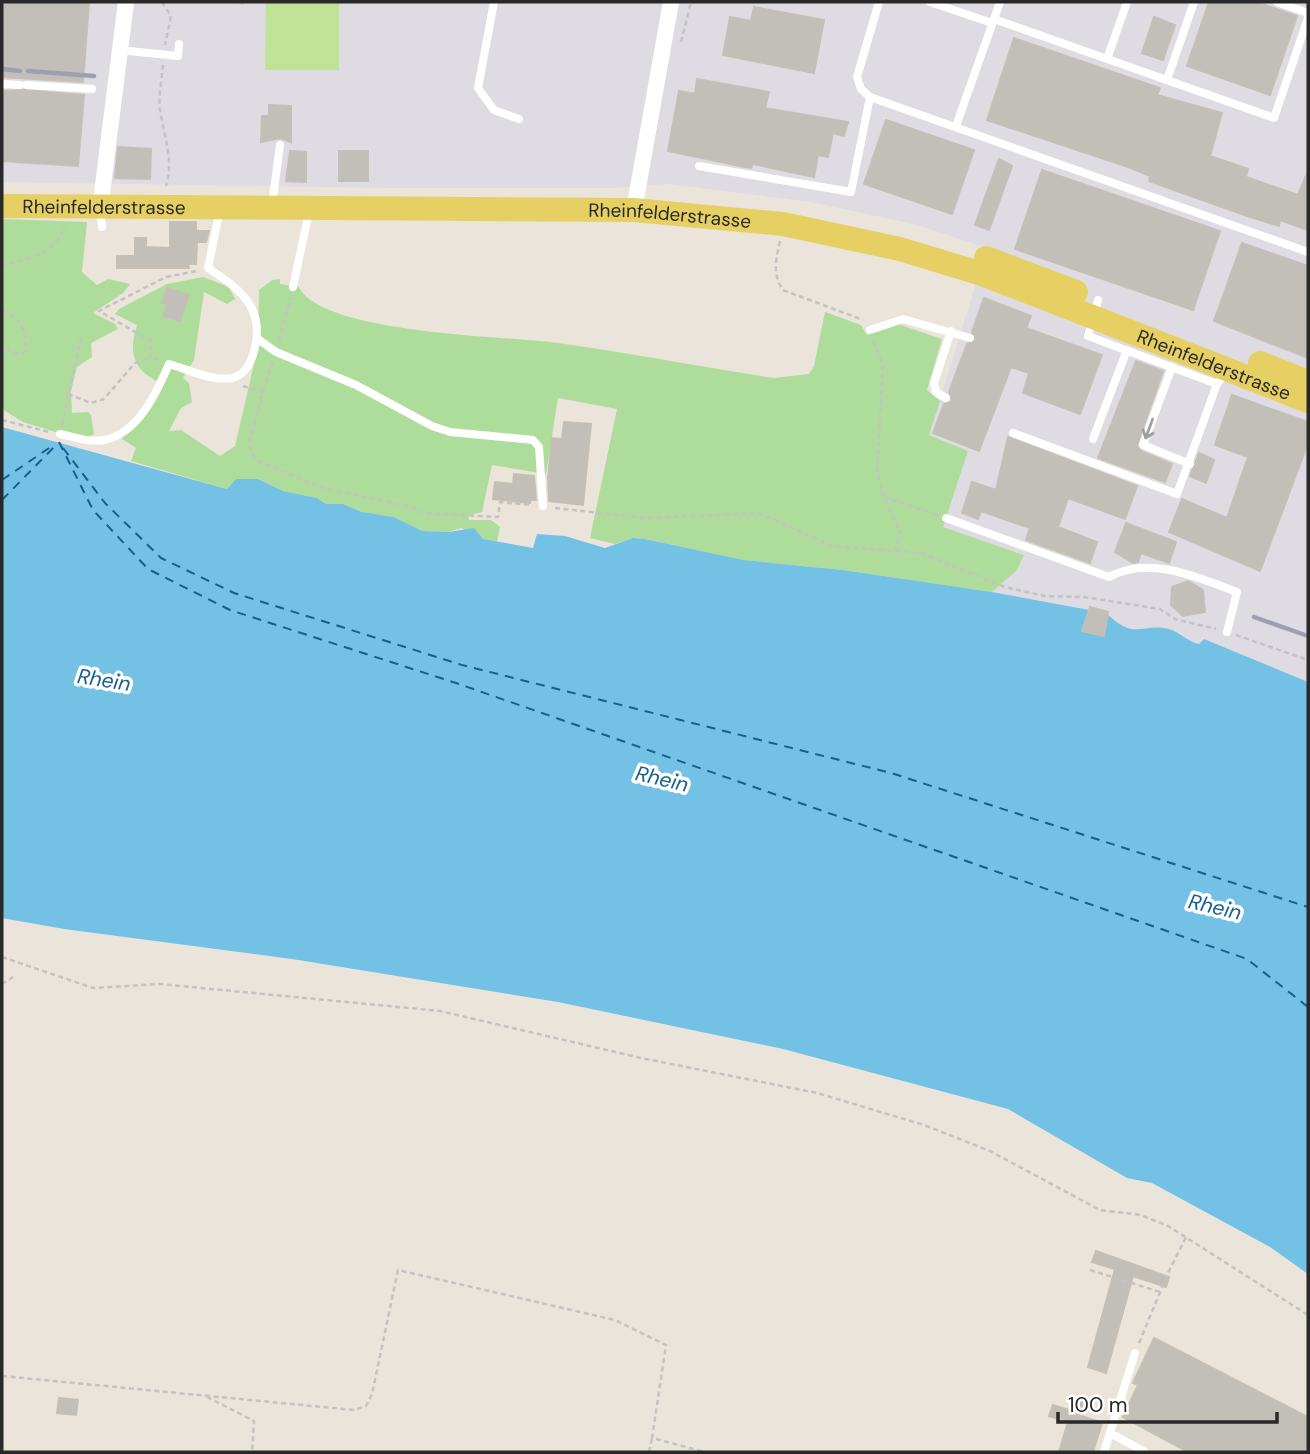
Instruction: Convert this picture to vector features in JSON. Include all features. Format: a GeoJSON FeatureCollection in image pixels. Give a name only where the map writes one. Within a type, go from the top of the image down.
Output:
{"type":"FeatureCollection","features":[{"type":"Feature","properties":{"kind":"main road","name":"Rheinfelderstrasse"},"geometry":{"type":"LineString","coordinates":[[2,192],[101,210],[164,196],[309,209],[634,203],[783,224],[900,249],[1096,308],[1308,382]]}},
{"type":"Feature","properties":{"kind":"main road","name":"Rheinfelderstrasse"},"geometry":{"type":"LineString","coordinates":[[2,206],[101,210],[220,209],[272,204],[736,203],[884,229],[994,261],[1096,308],[1223,376],[1308,401]]}},
{"type":"Feature","properties":{"kind":"street"},"geometry":{"type":"LineString","coordinates":[[101,210],[125,2]]}},
{"type":"Feature","properties":{"kind":"street"},"geometry":{"type":"LineString","coordinates":[[634,203],[671,2]]}},
{"type":"Feature","properties":{"kind":"lane"},"geometry":{"type":"LineString","coordinates":[[494,2],[478,88],[494,110],[519,119]]}},
{"type":"Feature","properties":{"kind":"lane"},"geometry":{"type":"LineString","coordinates":[[879,2],[857,77],[861,89],[870,97],[1308,252]]}},
{"type":"Feature","properties":{"kind":"lane"},"geometry":{"type":"LineString","coordinates":[[930,2],[1107,59],[1274,118],[1308,18]]}},
{"type":"Feature","properties":{"kind":"lane"},"geometry":{"type":"LineString","coordinates":[[956,126],[1000,2]]}},
{"type":"Feature","properties":{"kind":"lane"},"geometry":{"type":"LineString","coordinates":[[1107,59],[1126,2]]}},
{"type":"Feature","properties":{"kind":"lane"},"geometry":{"type":"LineString","coordinates":[[1167,80],[1194,2]]}},
{"type":"Feature","properties":{"kind":"lane"},"geometry":{"type":"LineString","coordinates":[[1277,2],[1308,13]]}},
{"type":"Feature","properties":{"kind":"lane"},"geometry":{"type":"LineString","coordinates":[[119,50],[178,56],[179,44]]}},
{"type":"Feature","properties":{"kind":"lane"},"geometry":{"type":"LineString","coordinates":[[2,84],[92,89]]}},
{"type":"Feature","properties":{"kind":"lane"},"geometry":{"type":"LineString","coordinates":[[699,166],[851,192],[870,97]]}},
{"type":"Feature","properties":{"kind":"lane"},"geometry":{"type":"LineString","coordinates":[[272,204],[280,145]]}},
{"type":"Feature","properties":{"kind":"lane"},"geometry":{"type":"LineString","coordinates":[[60,434],[104,440],[126,430],[146,408],[169,364],[221,379],[242,374],[250,363],[258,339],[251,304],[208,268],[220,209]]}},
{"type":"Feature","properties":{"kind":"lane"},"geometry":{"type":"LineString","coordinates":[[293,287],[309,221],[309,209]]}},
{"type":"Feature","properties":{"kind":"lane"},"geometry":{"type":"LineString","coordinates":[[1013,433],[1177,494],[1223,376],[1172,367],[1088,336],[1096,308]]}},
{"type":"Feature","properties":{"kind":"lane"},"geometry":{"type":"LineString","coordinates":[[870,330],[903,319],[970,338]]}},
{"type":"Feature","properties":{"kind":"lane"},"geometry":{"type":"LineString","coordinates":[[947,398],[936,392],[933,383],[951,331]]}},
{"type":"Feature","properties":{"kind":"lane"},"geometry":{"type":"LineString","coordinates":[[258,339],[276,352],[356,385],[432,426],[450,432],[533,440],[539,447],[543,506]]}},
{"type":"Feature","properties":{"kind":"lane"},"geometry":{"type":"LineString","coordinates":[[1093,439],[1127,350]]}},
{"type":"Feature","properties":{"kind":"lane"},"geometry":{"type":"LineString","coordinates":[[1172,367],[1143,445],[1190,464]]}},
{"type":"Feature","properties":{"kind":"lane"},"geometry":{"type":"LineString","coordinates":[[946,518],[1109,577],[1127,567],[1181,571],[1237,592],[1227,632]]}},
{"type":"Feature","properties":{"kind":"lane"},"geometry":{"type":"LineString","coordinates":[[1104,1452],[1135,1353]]}},
{"type":"Feature","properties":{"kind":"lane"},"geometry":{"type":"LineString","coordinates":[[1110,1433],[1145,1452]]}},
{"type":"Feature","properties":{"kind":"path"},"geometry":{"type":"LineString","coordinates":[[162,2],[171,16],[163,55],[160,107],[168,141],[169,175],[164,196]]}},
{"type":"Feature","properties":{"kind":"path"},"geometry":{"type":"LineString","coordinates":[[239,2],[247,4]]}},
{"type":"Feature","properties":{"kind":"path"},"geometry":{"type":"LineString","coordinates":[[681,41],[691,2]]}},
{"type":"Feature","properties":{"kind":"path"},"geometry":{"type":"LineString","coordinates":[[783,224],[775,268],[777,281],[783,290],[867,321],[883,365],[877,472],[884,497],[900,532],[895,551]]}},
{"type":"Feature","properties":{"kind":"path"},"geometry":{"type":"LineString","coordinates":[[2,266],[48,251],[58,241],[65,226]]}},
{"type":"Feature","properties":{"kind":"path"},"geometry":{"type":"LineString","coordinates":[[150,358],[151,341],[99,311],[166,277],[208,268]]}},
{"type":"Feature","properties":{"kind":"path"},"geometry":{"type":"LineString","coordinates":[[293,287],[249,442],[252,454],[260,462],[323,488],[438,515],[498,517],[500,502],[646,518],[759,513],[832,546],[921,553],[1005,587],[1044,596],[1083,597],[1160,609],[1175,619],[1227,632],[1308,660]]}},
{"type":"Feature","properties":{"kind":"path"},"geometry":{"type":"LineString","coordinates":[[2,310],[13,315],[23,326],[26,351],[18,354],[2,347]]}},
{"type":"Feature","properties":{"kind":"path"},"geometry":{"type":"LineString","coordinates":[[64,410],[81,337]]}},
{"type":"Feature","properties":{"kind":"path"},"geometry":{"type":"LineString","coordinates":[[68,394],[91,403],[103,399],[135,363],[150,358],[169,364]]}},
{"type":"Feature","properties":{"kind":"path"},"geometry":{"type":"LineString","coordinates":[[221,379],[263,392]]}},
{"type":"Feature","properties":{"kind":"path"},"geometry":{"type":"LineString","coordinates":[[2,420],[60,434]]}},
{"type":"Feature","properties":{"kind":"path"},"geometry":{"type":"LineString","coordinates":[[884,497],[946,518]]}},
{"type":"Feature","properties":{"kind":"path"},"geometry":{"type":"LineString","coordinates":[[2,957],[93,988],[160,984],[440,1011],[641,1059],[817,1093],[924,1125],[1022,1167],[1100,1210],[1141,1215],[1186,1237],[1308,1315]]}},
{"type":"Feature","properties":{"kind":"path"},"geometry":{"type":"LineString","coordinates":[[2,984],[13,977]]}},
{"type":"Feature","properties":{"kind":"path"},"geometry":{"type":"LineString","coordinates":[[1135,1353],[1186,1237]]}},
{"type":"Feature","properties":{"kind":"path"},"geometry":{"type":"LineString","coordinates":[[2,1376],[354,1410],[366,1406],[372,1394],[398,1270],[615,1320],[666,1345],[649,1452]]}},
{"type":"Feature","properties":{"kind":"path"},"geometry":{"type":"LineString","coordinates":[[1090,1270],[1160,1292]]}},
{"type":"Feature","properties":{"kind":"path"},"geometry":{"type":"LineString","coordinates":[[206,1396],[254,1421],[252,1452]]}},
{"type":"Feature","properties":{"kind":"path"},"geometry":{"type":"LineString","coordinates":[[652,1438],[705,1452]]}},
{"type":"Feature","properties":{"kind":"shaded area"},"geometry":{"type":"Polygon","coordinates":[[[2,2],[1308,2],[1308,682],[1204,639],[1199,645],[1188,642],[1182,633],[1162,628],[1134,630],[1118,625],[1106,613],[992,592],[1017,570],[1024,555],[943,527],[968,451],[929,435],[987,248],[914,224],[811,202],[669,184],[612,188],[388,188],[2,182],[2,2]]]}},
{"type":"Feature","properties":{"kind":"green space"},"geometry":{"type":"Polygon","coordinates":[[[266,2],[339,2],[339,70],[265,70],[266,2]]]}},
{"type":"Feature","properties":{"kind":"green space"},"geometry":{"type":"Polygon","coordinates":[[[2,219],[87,222],[82,272],[97,285],[108,279],[130,284],[123,293],[93,313],[115,324],[118,329],[91,343],[92,357],[77,367],[71,391],[72,413],[88,412],[91,415],[94,434],[82,440],[23,422],[2,409],[2,219]]]}},
{"type":"Feature","properties":{"kind":"green space"},"geometry":{"type":"Polygon","coordinates":[[[203,277],[229,287],[235,299],[227,304],[204,292],[194,360],[183,378],[189,383],[192,402],[181,408],[169,431],[181,430],[220,456],[235,446],[258,347],[259,290],[272,280],[280,279],[280,284],[299,287],[314,303],[342,315],[377,324],[460,335],[558,343],[774,378],[809,374],[814,366],[825,312],[861,325],[867,335],[898,324],[942,339],[927,390],[940,401],[929,435],[968,451],[943,527],[1024,555],[1017,570],[992,592],[843,570],[741,560],[645,539],[633,538],[615,544],[590,538],[617,409],[558,398],[546,474],[492,465],[482,512],[469,515],[469,520],[491,520],[500,527],[497,542],[483,539],[461,528],[449,532],[421,531],[394,517],[362,512],[343,504],[326,504],[317,498],[283,491],[258,479],[236,479],[227,489],[131,461],[136,448],[122,439],[161,383],[144,373],[135,360],[133,344],[137,325],[115,314],[119,309],[167,284],[203,277]]]}},
{"type":"Feature","properties":{"kind":"water","name":"Rhein"},"geometry":{"type":"Polygon","coordinates":[[[2,427],[227,489],[236,479],[258,479],[283,491],[317,498],[326,504],[343,504],[362,512],[394,517],[422,531],[449,532],[474,528],[483,539],[533,548],[537,534],[565,536],[605,548],[633,538],[645,539],[743,560],[843,570],[992,592],[1106,613],[1125,627],[1169,629],[1199,644],[1204,639],[1308,682],[1308,1274],[1270,1247],[1152,1183],[1127,1178],[1008,1109],[783,1049],[558,1002],[292,959],[64,929],[2,918],[2,427]]]}},
{"type":"Feature","properties":{"kind":"building"},"geometry":{"type":"Polygon","coordinates":[[[2,2],[89,2],[83,82],[2,77],[2,2]]]}},
{"type":"Feature","properties":{"kind":"building"},"geometry":{"type":"Polygon","coordinates":[[[1209,2],[1256,2],[1297,16],[1270,95],[1187,66],[1209,2]]]}},
{"type":"Feature","properties":{"kind":"building"},"geometry":{"type":"Polygon","coordinates":[[[754,7],[824,20],[814,73],[723,55],[730,17],[751,21],[754,7]]]}},
{"type":"Feature","properties":{"kind":"building"},"geometry":{"type":"Polygon","coordinates":[[[1154,17],[1175,25],[1163,60],[1142,53],[1154,17]]]}},
{"type":"Feature","properties":{"kind":"building"},"geometry":{"type":"Polygon","coordinates":[[[1014,38],[1160,88],[1157,95],[1222,113],[1210,156],[1248,169],[1246,177],[1298,195],[1308,171],[1308,230],[1280,220],[1279,226],[1250,217],[1149,181],[1150,176],[1131,168],[987,120],[1014,38]]]}},
{"type":"Feature","properties":{"kind":"building"},"geometry":{"type":"Polygon","coordinates":[[[697,79],[769,92],[765,108],[848,122],[844,136],[833,133],[828,157],[818,155],[814,177],[753,164],[751,168],[745,167],[668,151],[679,91],[695,94],[697,79]]]}},
{"type":"Feature","properties":{"kind":"building"},"geometry":{"type":"Polygon","coordinates":[[[2,91],[84,95],[78,166],[2,161],[2,91]]]}},
{"type":"Feature","properties":{"kind":"building"},"geometry":{"type":"Polygon","coordinates":[[[269,105],[291,106],[291,142],[280,138],[261,142],[262,116],[269,116],[269,105]]]}},
{"type":"Feature","properties":{"kind":"building"},"geometry":{"type":"Polygon","coordinates":[[[886,120],[974,150],[952,214],[864,184],[886,120]]]}},
{"type":"Feature","properties":{"kind":"building"},"geometry":{"type":"Polygon","coordinates":[[[118,147],[151,149],[150,179],[115,178],[118,147]]]}},
{"type":"Feature","properties":{"kind":"building"},"geometry":{"type":"Polygon","coordinates":[[[290,151],[306,152],[306,182],[286,181],[290,151]]]}},
{"type":"Feature","properties":{"kind":"building"},"geometry":{"type":"Polygon","coordinates":[[[339,151],[368,151],[368,181],[339,181],[339,151]]]}},
{"type":"Feature","properties":{"kind":"building"},"geometry":{"type":"Polygon","coordinates":[[[999,159],[1012,166],[989,230],[975,225],[999,159]]]}},
{"type":"Feature","properties":{"kind":"building"},"geometry":{"type":"Polygon","coordinates":[[[1042,170],[1220,231],[1193,310],[1015,249],[1042,170]]]}},
{"type":"Feature","properties":{"kind":"building"},"geometry":{"type":"Polygon","coordinates":[[[170,222],[196,222],[196,231],[209,231],[206,242],[197,242],[196,264],[188,264],[189,268],[117,268],[117,256],[135,256],[135,238],[146,238],[146,247],[170,248],[170,222]]]}},
{"type":"Feature","properties":{"kind":"building"},"geometry":{"type":"Polygon","coordinates":[[[1242,243],[1308,266],[1308,358],[1214,321],[1242,243]]]}},
{"type":"Feature","properties":{"kind":"building"},"geometry":{"type":"Polygon","coordinates":[[[167,288],[189,295],[180,321],[163,316],[167,304],[162,303],[167,288]]]}},
{"type":"Feature","properties":{"kind":"building"},"geometry":{"type":"Polygon","coordinates":[[[984,298],[1031,316],[1026,328],[1102,355],[1080,414],[1023,393],[1029,373],[1011,367],[979,451],[933,433],[944,404],[952,401],[949,392],[967,344],[976,340],[972,332],[984,298]]]}},
{"type":"Feature","properties":{"kind":"building"},"geometry":{"type":"Polygon","coordinates":[[[1136,361],[1163,371],[1137,445],[1141,451],[1172,464],[1165,482],[1098,458],[1136,361]]]}},
{"type":"Feature","properties":{"kind":"building"},"geometry":{"type":"Polygon","coordinates":[[[1232,395],[1308,422],[1308,443],[1260,571],[1169,532],[1182,499],[1227,518],[1248,457],[1215,445],[1232,395]]]}},
{"type":"Feature","properties":{"kind":"building"},"geometry":{"type":"Polygon","coordinates":[[[564,422],[591,424],[583,505],[549,501],[552,438],[562,439],[564,422]]]}},
{"type":"Feature","properties":{"kind":"building"},"geometry":{"type":"Polygon","coordinates":[[[1008,437],[1137,486],[1125,519],[1068,498],[1058,527],[1097,542],[1090,563],[1026,540],[1030,528],[981,511],[978,519],[962,513],[972,482],[996,490],[1008,437]]]}},
{"type":"Feature","properties":{"kind":"building"},"geometry":{"type":"Polygon","coordinates":[[[1199,453],[1214,460],[1206,483],[1190,476],[1199,453]]]}},
{"type":"Feature","properties":{"kind":"building"},"geometry":{"type":"Polygon","coordinates":[[[514,474],[534,476],[536,500],[530,500],[530,503],[493,499],[495,482],[513,484],[514,474]]]}},
{"type":"Feature","properties":{"kind":"building"},"geometry":{"type":"Polygon","coordinates":[[[1126,523],[1176,542],[1169,563],[1141,553],[1138,562],[1133,563],[1115,552],[1126,523]]]}},
{"type":"Feature","properties":{"kind":"building"},"geometry":{"type":"Polygon","coordinates":[[[1188,581],[1203,590],[1205,612],[1183,616],[1171,605],[1172,587],[1188,581]]]}},
{"type":"Feature","properties":{"kind":"building"},"geometry":{"type":"Polygon","coordinates":[[[1090,607],[1108,612],[1104,636],[1082,631],[1090,607]]]}},
{"type":"Feature","properties":{"kind":"building"},"geometry":{"type":"Polygon","coordinates":[[[1096,1251],[1169,1277],[1166,1287],[1133,1276],[1106,1373],[1088,1367],[1115,1269],[1092,1262],[1096,1251]]]}},
{"type":"Feature","properties":{"kind":"building"},"geometry":{"type":"Polygon","coordinates":[[[1154,1338],[1308,1417],[1308,1452],[1188,1452],[1123,1417],[1138,1385],[1133,1383],[1154,1338]]]}},
{"type":"Feature","properties":{"kind":"building"},"geometry":{"type":"Polygon","coordinates":[[[59,1398],[78,1400],[76,1415],[57,1413],[59,1398]]]}},
{"type":"Feature","properties":{"kind":"building"},"geometry":{"type":"Polygon","coordinates":[[[1073,1398],[1084,1402],[1079,1415],[1102,1423],[1093,1452],[1059,1452],[1068,1422],[1049,1416],[1053,1405],[1069,1410],[1073,1398]]]}},
{"type":"Feature","properties":{"kind":"ferry route"},"geometry":{"type":"LineString","coordinates":[[59,442],[93,510],[148,569],[230,610],[456,683],[1247,959],[1308,1007]]}},
{"type":"Feature","properties":{"kind":"ferry route"},"geometry":{"type":"LineString","coordinates":[[2,500],[58,443]]}},
{"type":"Feature","properties":{"kind":"ferry route"},"geometry":{"type":"LineString","coordinates":[[2,480],[55,444]]}},
{"type":"Feature","properties":{"kind":"ferry route"},"geometry":{"type":"LineString","coordinates":[[63,448],[105,503],[161,558],[234,593],[462,665],[891,773],[1308,907]]}},
{"type":"Feature","properties":{"kind":"railway"},"geometry":{"type":"LineString","coordinates":[[2,69],[20,71]]}},
{"type":"Feature","properties":{"kind":"railway"},"geometry":{"type":"LineString","coordinates":[[28,71],[94,76]]}},
{"type":"Feature","properties":{"kind":"railway"},"geometry":{"type":"LineString","coordinates":[[1254,617],[1308,636]]}}]}
